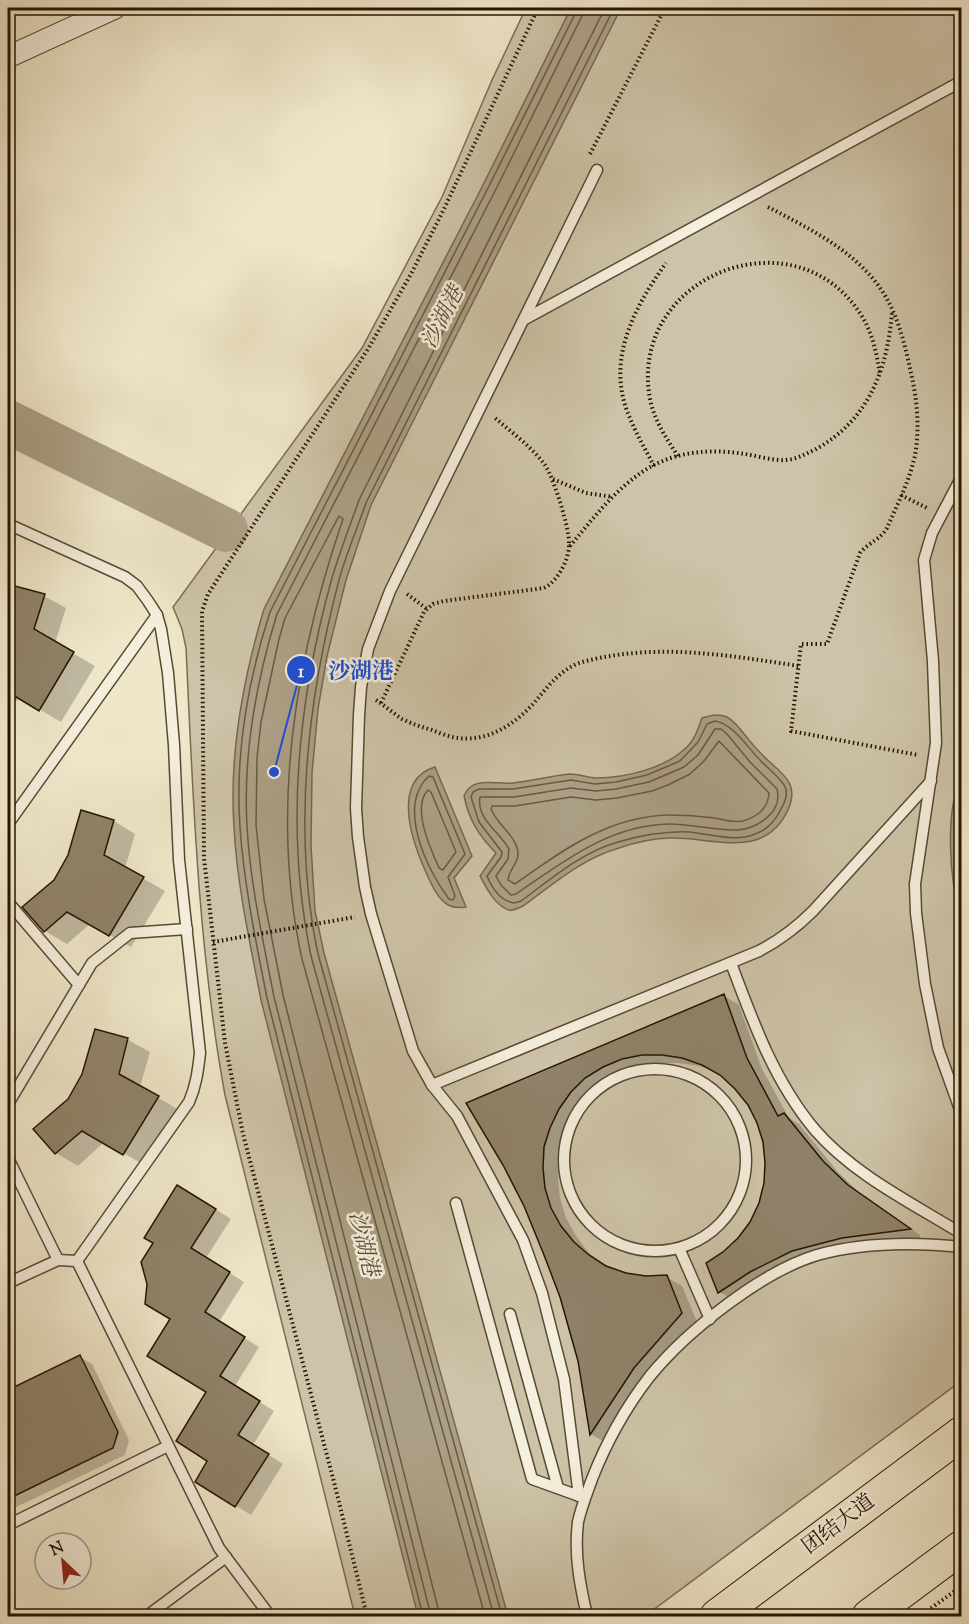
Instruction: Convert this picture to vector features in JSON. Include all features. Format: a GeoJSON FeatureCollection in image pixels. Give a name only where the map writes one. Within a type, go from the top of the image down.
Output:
{"type":"FeatureCollection","features":[{"type":"Feature","properties":{"kind":"main road","name":"团结大道"},"geometry":{"type":"LineString","coordinates":[[717,1617],[962,1433]]}},
{"type":"Feature","properties":{"kind":"main road"},"geometry":{"type":"LineString","coordinates":[[869,1617],[962,1547]]}},
{"type":"Feature","properties":{"kind":"street"},"geometry":{"type":"LineString","coordinates":[[8,57],[115,8]]}},
{"type":"Feature","properties":{"kind":"lane"},"geometry":{"type":"LineString","coordinates":[[524,319],[962,81]]}},
{"type":"Feature","properties":{"kind":"lane"},"geometry":{"type":"LineString","coordinates":[[587,1617],[576,1564],[582,1497],[564,1379],[542,1293],[524,1240],[457,1116],[432,1085],[413,1051],[364,887],[356,808],[356,766],[361,689],[372,636],[394,585],[597,170]]}},
{"type":"Feature","properties":{"kind":"lane"},"geometry":{"type":"LineString","coordinates":[[962,476],[940,514],[928,541],[924,567],[933,661],[936,743],[915,884],[916,913],[925,984],[938,1048],[962,1115]]}},
{"type":"Feature","properties":{"kind":"lane"},"geometry":{"type":"LineString","coordinates":[[8,524],[125,577],[137,586],[157,615],[168,673],[179,860],[200,1053],[196,1085],[189,1102],[77,1261]]}},
{"type":"Feature","properties":{"kind":"lane"},"geometry":{"type":"LineString","coordinates":[[8,824],[157,615]]}},
{"type":"Feature","properties":{"kind":"lane"},"geometry":{"type":"LineString","coordinates":[[432,1085],[775,943],[795,929],[932,780]]}},
{"type":"Feature","properties":{"kind":"lane"},"geometry":{"type":"LineString","coordinates":[[8,902],[79,985]]}},
{"type":"Feature","properties":{"kind":"lane"},"geometry":{"type":"LineString","coordinates":[[8,1104],[92,963],[130,933],[187,929]]}},
{"type":"Feature","properties":{"kind":"lane"},"geometry":{"type":"LineString","coordinates":[[731,963],[771,1064],[816,1132],[870,1177],[962,1234]]}},
{"type":"Feature","properties":{"kind":"lane"},"geometry":{"type":"LineString","coordinates":[[657,1068],[674,1070],[691,1076],[706,1084],[731,1108],[739,1124],[744,1140],[745,1175],[741,1191],[733,1207],[710,1233],[679,1248],[644,1251],[627,1247],[597,1231],[574,1204],[566,1179],[563,1154],[572,1120],[593,1092],[623,1074],[657,1068]]}},
{"type":"Feature","properties":{"kind":"lane"},"geometry":{"type":"LineString","coordinates":[[8,1158],[58,1260]]}},
{"type":"Feature","properties":{"kind":"lane"},"geometry":{"type":"LineString","coordinates":[[456,1203],[532,1479],[582,1497]]}},
{"type":"Feature","properties":{"kind":"lane"},"geometry":{"type":"LineString","coordinates":[[582,1497],[609,1442],[650,1377],[682,1343],[757,1284],[790,1266],[817,1255],[848,1249],[912,1243],[962,1247]]}},
{"type":"Feature","properties":{"kind":"lane"},"geometry":{"type":"LineString","coordinates":[[679,1248],[710,1319]]}},
{"type":"Feature","properties":{"kind":"lane"},"geometry":{"type":"LineString","coordinates":[[8,1283],[58,1260],[77,1261]]}},
{"type":"Feature","properties":{"kind":"lane"},"geometry":{"type":"LineString","coordinates":[[77,1261],[219,1548],[270,1617]]}},
{"type":"Feature","properties":{"kind":"lane"},"geometry":{"type":"LineString","coordinates":[[510,1314],[558,1488]]}},
{"type":"Feature","properties":{"kind":"lane"},"geometry":{"type":"LineString","coordinates":[[8,1525],[168,1446]]}},
{"type":"Feature","properties":{"kind":"lane"},"geometry":{"type":"LineString","coordinates":[[147,1617],[226,1557]]}},
{"type":"Feature","properties":{"kind":"path"},"geometry":{"type":"LineString","coordinates":[[367,1617],[243,1134],[225,1044],[204,858],[202,611],[208,594],[368,349],[400,292],[444,209],[538,8]]}},
{"type":"Feature","properties":{"kind":"path"},"geometry":{"type":"LineString","coordinates":[[597,170],[585,164],[665,8]]}},
{"type":"Feature","properties":{"kind":"path"},"geometry":{"type":"LineString","coordinates":[[768,207],[819,235],[849,255],[876,283],[892,309],[909,361],[917,411],[915,454],[911,470],[885,533],[860,553],[827,644],[801,644],[791,731],[935,758]]}},
{"type":"Feature","properties":{"kind":"path"},"geometry":{"type":"LineString","coordinates":[[654,466],[625,406],[621,376],[622,356],[627,332],[640,304],[688,230]]}},
{"type":"Feature","properties":{"kind":"path"},"geometry":{"type":"LineString","coordinates":[[678,456],[660,427],[650,399],[648,379],[650,359],[659,330],[675,305],[688,290],[723,270],[742,264],[762,262],[782,264],[802,268],[837,288],[863,318],[877,355],[880,375]]}},
{"type":"Feature","properties":{"kind":"path"},"geometry":{"type":"LineString","coordinates":[[381,703],[427,609],[438,602],[544,588],[556,578],[565,562],[570,546],[613,497],[635,478],[654,466],[678,456],[716,451],[784,460],[795,459],[823,444],[856,416],[869,397],[880,375],[887,349],[892,309]]}},
{"type":"Feature","properties":{"kind":"path"},"geometry":{"type":"LineString","coordinates":[[482,405],[540,460],[552,479],[570,546]]}},
{"type":"Feature","properties":{"kind":"path"},"geometry":{"type":"LineString","coordinates":[[552,479],[586,492],[613,497]]}},
{"type":"Feature","properties":{"kind":"path"},"geometry":{"type":"LineString","coordinates":[[900,495],[940,514]]}},
{"type":"Feature","properties":{"kind":"path"},"geometry":{"type":"LineString","coordinates":[[394,585],[427,609]]}},
{"type":"Feature","properties":{"kind":"path"},"geometry":{"type":"LineString","coordinates":[[361,689],[403,719],[416,725],[457,738],[471,738],[496,732],[512,724],[522,716],[558,675],[570,666],[586,660],[656,650],[720,654],[798,666]]}},
{"type":"Feature","properties":{"kind":"path"},"geometry":{"type":"LineString","coordinates":[[213,942],[337,920]]}},
{"type":"Feature","properties":{"kind":"path"},"geometry":{"type":"LineString","coordinates":[[920,1617],[962,1586]]}},
{"type":"Feature","properties":{"kind":"shaded area"},"geometry":{"type":"Polygon","coordinates":[[[526,8],[961,8],[961,1381],[645,1616],[355,1616],[225,1095],[208,984],[198,872],[186,648],[182,629],[173,607],[362,348],[442,197],[492,80],[526,8]]]}},
{"type":"Feature","properties":{"kind":"water"},"geometry":{"type":"Polygon","coordinates":[[[571,8],[621,8],[371,505],[346,580],[327,656],[318,709],[312,773],[311,846],[315,911],[324,953],[508,1616],[418,1616],[261,1000],[238,870],[233,800],[236,744],[244,689],[264,609],[482,187],[571,8]]]}},
{"type":"Feature","properties":{"kind":"water"},"geometry":{"type":"Polygon","coordinates":[[[714,715],[725,716],[734,722],[790,783],[791,802],[778,826],[766,836],[736,843],[670,838],[636,843],[591,859],[523,906],[509,910],[499,905],[480,876],[496,853],[472,820],[464,796],[468,789],[485,782],[513,783],[569,774],[608,778],[632,774],[657,766],[678,754],[692,741],[702,718],[714,715]]]}},
{"type":"Feature","properties":{"kind":"water"},"geometry":{"type":"Polygon","coordinates":[[[435,767],[472,856],[454,878],[466,907],[452,907],[437,894],[420,858],[411,828],[409,798],[413,784],[421,774],[435,767]]]}},
{"type":"Feature","properties":{"kind":"water"},"geometry":{"type":"Polygon","coordinates":[[[961,775],[961,918],[954,885],[950,846],[953,808],[961,775]]]}},
{"type":"Feature","properties":{"kind":"building"},"geometry":{"type":"Polygon","coordinates":[[[11,585],[45,594],[34,629],[74,652],[39,711],[8,692],[8,597],[11,585]]]}},
{"type":"Feature","properties":{"kind":"building"},"geometry":{"type":"Polygon","coordinates":[[[81,810],[114,820],[104,855],[144,877],[109,936],[67,912],[44,932],[22,907],[54,880],[68,855],[81,810]]]}},
{"type":"Feature","properties":{"kind":"building"},"geometry":{"type":"Polygon","coordinates":[[[724,994],[747,1058],[778,1116],[784,1113],[823,1161],[848,1185],[911,1229],[842,1238],[792,1251],[750,1272],[718,1293],[706,1263],[723,1252],[750,1222],[759,1203],[764,1183],[763,1142],[748,1105],[720,1075],[682,1058],[642,1055],[622,1059],[585,1078],[559,1109],[544,1147],[545,1188],[551,1208],[561,1226],[574,1242],[606,1266],[626,1273],[646,1276],[667,1275],[682,1313],[634,1368],[590,1435],[578,1361],[560,1297],[524,1206],[503,1165],[466,1103],[724,994]]]}},
{"type":"Feature","properties":{"kind":"building"},"geometry":{"type":"Polygon","coordinates":[[[95,1029],[128,1038],[119,1074],[159,1096],[123,1155],[82,1131],[55,1154],[33,1129],[68,1099],[82,1074],[95,1029]]]}},
{"type":"Feature","properties":{"kind":"building"},"geometry":{"type":"Polygon","coordinates":[[[177,1185],[216,1209],[191,1248],[230,1272],[205,1312],[245,1337],[220,1376],[260,1401],[238,1435],[269,1454],[235,1507],[195,1482],[207,1461],[176,1441],[206,1392],[147,1356],[170,1319],[145,1304],[147,1284],[141,1262],[153,1243],[144,1238],[177,1185]]]}},
{"type":"Feature","properties":{"kind":"building"},"geometry":{"type":"Polygon","coordinates":[[[80,1355],[118,1432],[113,1448],[8,1499],[8,1390],[80,1355]]]}},
{"type":"Feature","properties":{"kind":"waterway"},"geometry":{"type":"LineString","coordinates":[[8,422],[226,530]]}},
{"type":"Feature","properties":{"kind":"place","name":"沙湖港"},"geometry":{"type":"Point","coordinates":[274,772]}}]}
